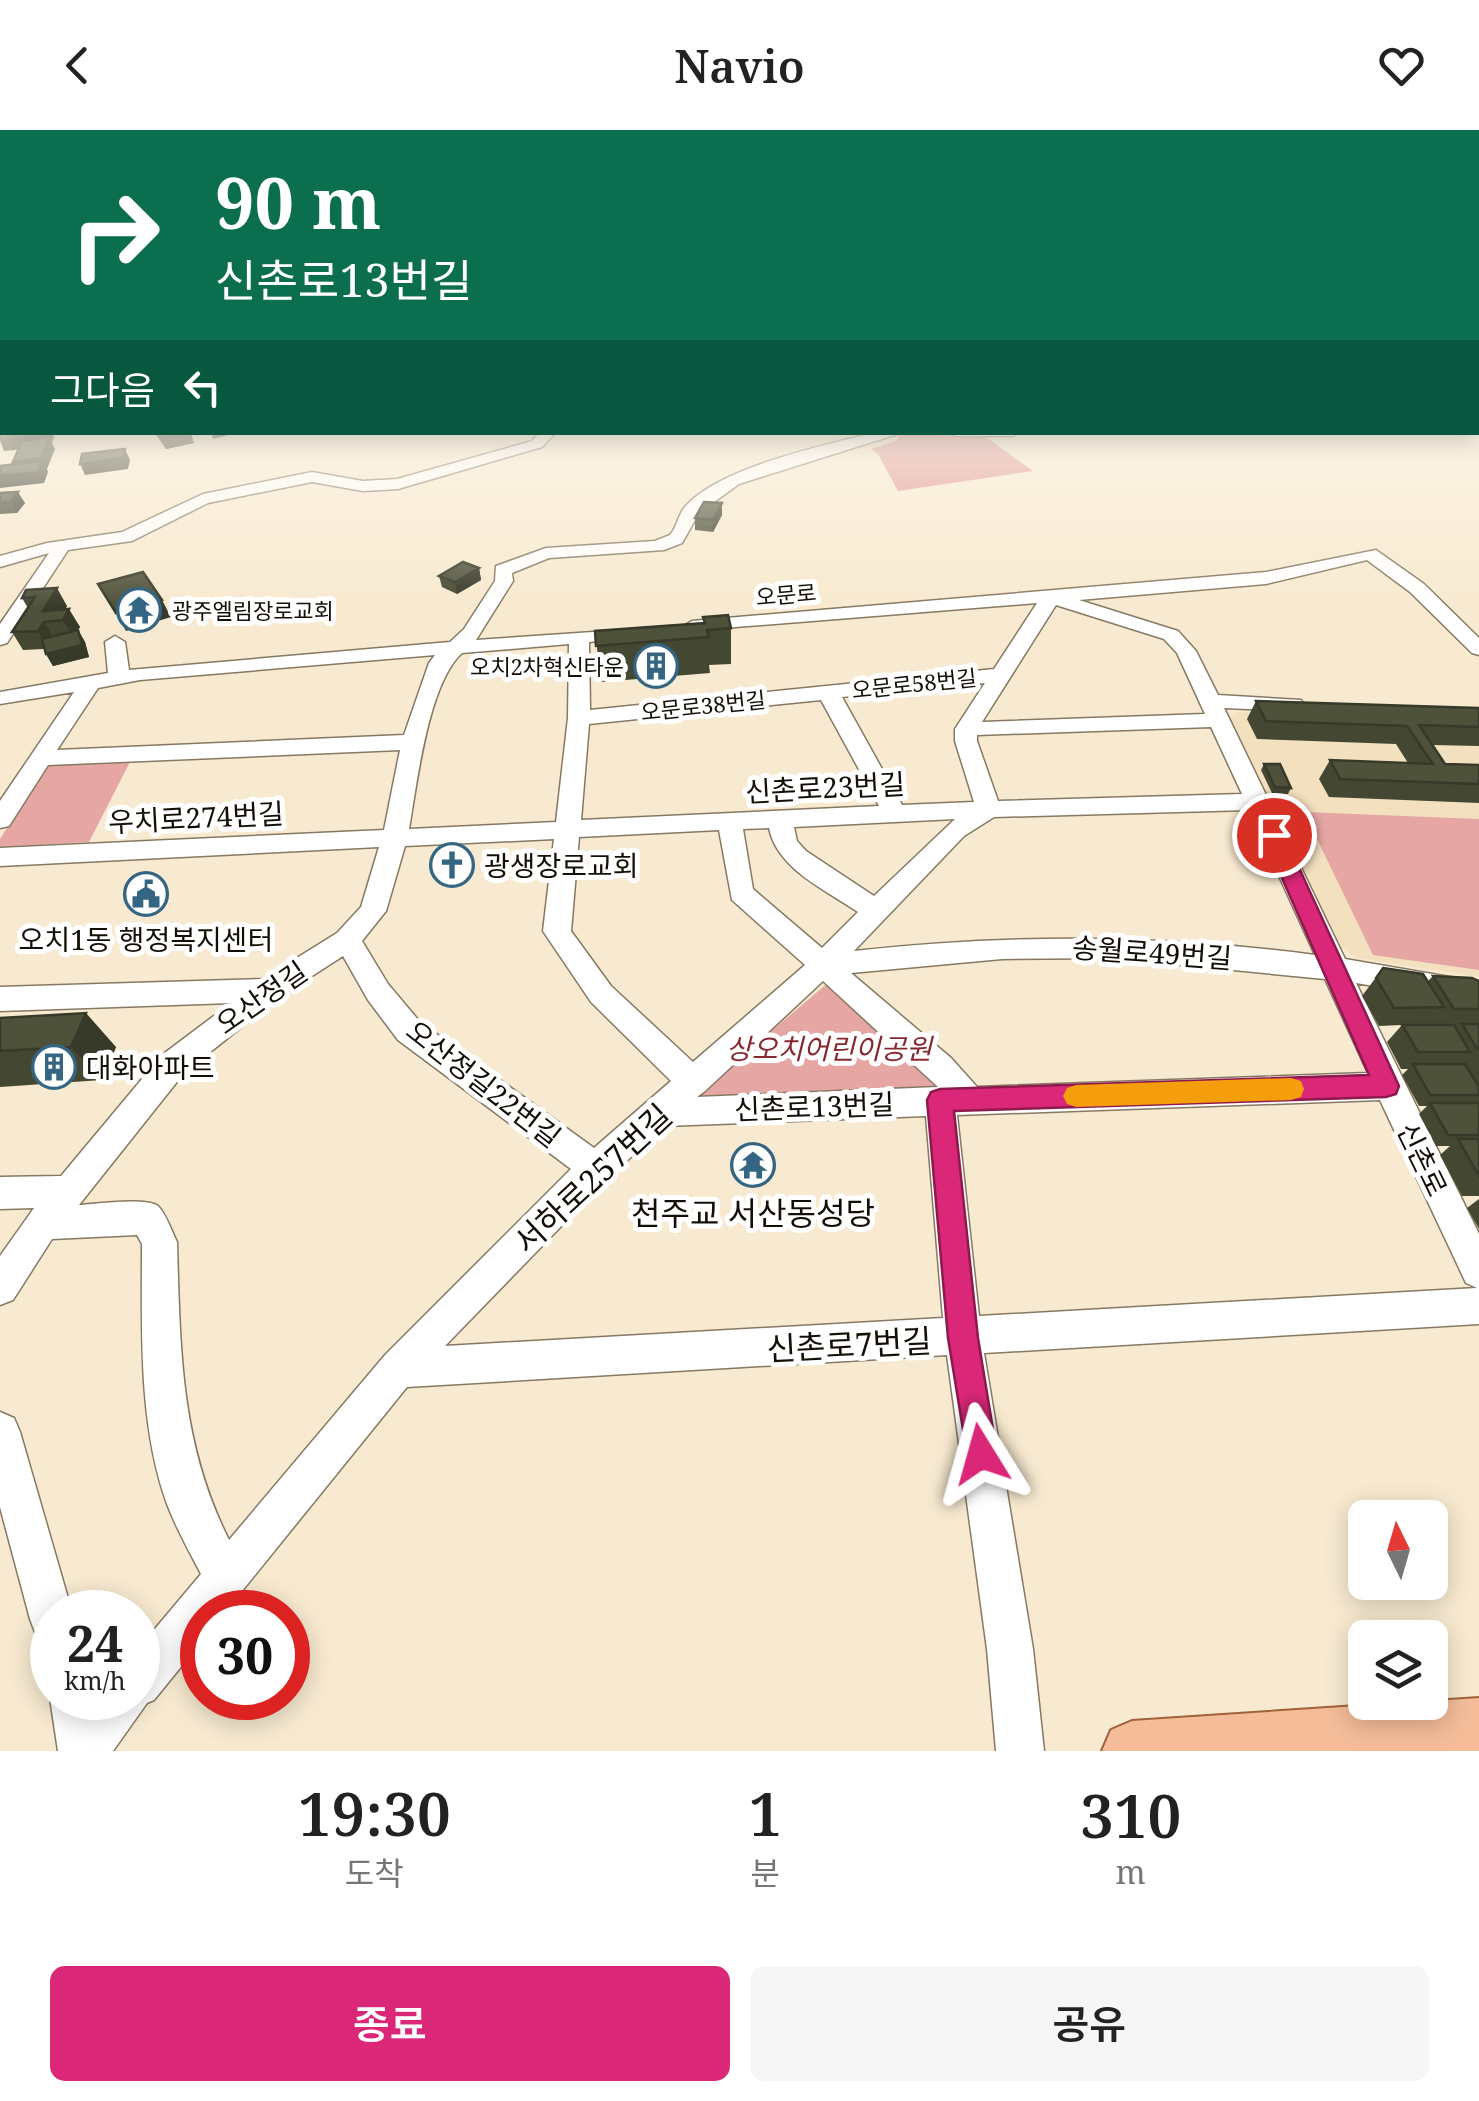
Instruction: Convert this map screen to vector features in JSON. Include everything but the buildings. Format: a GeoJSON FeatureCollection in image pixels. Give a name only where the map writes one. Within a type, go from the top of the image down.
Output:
{"type":"FeatureCollection","features":[{"type":"Feature","properties":{"kind":"main road"},"geometry":{"type":"LineString","coordinates":[[1132,1751],[1479,1728]]}},
{"type":"Feature","properties":{"kind":"street"},"geometry":{"type":"LineString","coordinates":[[0,562],[126,538],[203,498],[312,477],[362,486],[398,484],[500,457]]}},
{"type":"Feature","properties":{"kind":"street","name":"오산정길"},"geometry":{"type":"LineString","coordinates":[[0,1288],[43,1223],[174,1064],[268,990],[347,940],[373,911],[395,837],[413,742],[439,662],[472,632],[504,582],[502,570],[546,553],[658,546],[676,539],[692,511],[733,481],[802,457]]}},
{"type":"Feature","properties":{"kind":"street"},"geometry":{"type":"LineString","coordinates":[[0,638],[60,548]]}},
{"type":"Feature","properties":{"kind":"street","name":"오문로"},"geometry":{"type":"LineString","coordinates":[[0,698],[119,677],[1266,578],[1370,554],[1417,588],[1479,650]]}},
{"type":"Feature","properties":{"kind":"street","name":"오문로58번길"},"geometry":{"type":"LineString","coordinates":[[989,809],[966,741],[966,729],[1051,597]]}},
{"type":"Feature","properties":{"kind":"street","name":"신촌로"},"geometry":{"type":"LineString","coordinates":[[1051,597],[1170,635],[1186,651],[1335,966],[1386,1086],[1479,1272]]}},
{"type":"Feature","properties":{"kind":"street"},"geometry":{"type":"LineString","coordinates":[[580,637],[578,718],[557,931],[570,957],[606,1001],[694,1082]]}},
{"type":"Feature","properties":{"kind":"street"},"geometry":{"type":"LineString","coordinates":[[115,642],[119,677]]}},
{"type":"Feature","properties":{"kind":"street","name":"오문로58번길"},"geometry":{"type":"LineString","coordinates":[[828,692],[999,674]]}},
{"type":"Feature","properties":{"kind":"street"},"geometry":{"type":"LineString","coordinates":[[0,820],[92,680]]}},
{"type":"Feature","properties":{"kind":"street"},"geometry":{"type":"LineString","coordinates":[[828,692],[896,814]]}},
{"type":"Feature","properties":{"kind":"street","name":"오문로38번길"},"geometry":{"type":"LineString","coordinates":[[578,718],[828,692]]}},
{"type":"Feature","properties":{"kind":"street"},"geometry":{"type":"LineString","coordinates":[[1214,710],[1306,705]]}},
{"type":"Feature","properties":{"kind":"street","name":"오문로58번길"},"geometry":{"type":"LineString","coordinates":[[966,729],[1094,724],[1214,710]]}},
{"type":"Feature","properties":{"kind":"street"},"geometry":{"type":"LineString","coordinates":[[41,758],[413,742]]}},
{"type":"Feature","properties":{"kind":"street","name":"신촌로23번길"},"geometry":{"type":"LineString","coordinates":[[395,837],[989,809],[1258,802]]}},
{"type":"Feature","properties":{"kind":"street","name":"서하로257번길"},"geometry":{"type":"LineString","coordinates":[[160,1657],[398,1368],[595,1168],[823,965],[955,830],[989,809]]}},
{"type":"Feature","properties":{"kind":"street"},"geometry":{"type":"LineString","coordinates":[[780,820],[785,844],[796,857],[876,911]]}},
{"type":"Feature","properties":{"kind":"street"},"geometry":{"type":"LineString","coordinates":[[730,822],[741,893],[940,1067],[954,1100],[963,1338],[1010,1648],[1020,1751]]}},
{"type":"Feature","properties":{"kind":"street","name":"우치로274번길"},"geometry":{"type":"LineString","coordinates":[[0,856],[395,837]]}},
{"type":"Feature","properties":{"kind":"street","name":"오산정길22번길"},"geometry":{"type":"LineString","coordinates":[[347,940],[378,992],[410,1030],[595,1168]]}},
{"type":"Feature","properties":{"kind":"street","name":"송월로49번길"},"geometry":{"type":"LineString","coordinates":[[823,965],[1074,946],[1335,966],[1479,993]]}},
{"type":"Feature","properties":{"kind":"street"},"geometry":{"type":"LineString","coordinates":[[0,999],[268,990]]}},
{"type":"Feature","properties":{"kind":"street","name":"신촌로13번길"},"geometry":{"type":"LineString","coordinates":[[661,1112],[1386,1086]]}},
{"type":"Feature","properties":{"kind":"street"},"geometry":{"type":"LineString","coordinates":[[0,1193],[70,1191]]}},
{"type":"Feature","properties":{"kind":"street"},"geometry":{"type":"LineString","coordinates":[[43,1223],[146,1218],[159,1242],[164,1374],[172,1450],[182,1484],[225,1577]]}},
{"type":"Feature","properties":{"kind":"street","name":"신촌로7번길"},"geometry":{"type":"LineString","coordinates":[[398,1368],[1479,1306]]}},
{"type":"Feature","properties":{"kind":"street"},"geometry":{"type":"LineString","coordinates":[[0,1432],[44,1590]]}},
{"type":"Feature","properties":{"kind":"street"},"geometry":{"type":"LineString","coordinates":[[77,1720],[82,1751]]}},
{"type":"Feature","properties":{"kind":"street"},"geometry":{"type":"LineString","coordinates":[[82,1751],[108,1720]]}},
{"type":"Feature","properties":{"kind":"shaded area"},"geometry":{"type":"Polygon","coordinates":[[[879,457],[1013,457],[1033,471],[898,491],[879,457]]]}},
{"type":"Feature","properties":{"kind":"shaded area"},"geometry":{"type":"Polygon","coordinates":[[[1236,712],[1479,720],[1479,977],[1357,958],[1337,945],[1230,716],[1236,712]]]}},
{"type":"Feature","properties":{"kind":"green space"},"geometry":{"type":"Polygon","coordinates":[[[131,760],[89,842],[0,847],[0,839],[47,765],[131,760]]]}},
{"type":"Feature","properties":{"kind":"green space"},"geometry":{"type":"Polygon","coordinates":[[[1304,812],[1479,819],[1479,970],[1373,955],[1304,812]]]}},
{"type":"Feature","properties":{"kind":"green space","name":"상오치어린이공원"},"geometry":{"type":"Polygon","coordinates":[[[829,982],[941,1091],[689,1101],[829,982]]]}},
{"type":"Feature","properties":{"kind":"slow traffic"},"geometry":{"type":"LineString","coordinates":[[1076,1096],[1291,1089]]}},
{"type":"Feature","properties":{"kind":"place","name":"광주엘림장로교회"},"geometry":{"type":"Point","coordinates":[139,610]}},
{"type":"Feature","properties":{"kind":"place","name":"오치2차혁신타운"},"geometry":{"type":"Point","coordinates":[656,666]}},
{"type":"Feature","properties":{"kind":"place","name":"광생장로교회"},"geometry":{"type":"Point","coordinates":[452,865]}},
{"type":"Feature","properties":{"kind":"place","name":"오치1동 행정복지센터"},"geometry":{"type":"Point","coordinates":[146,894]}},
{"type":"Feature","properties":{"kind":"place","name":"대화아파트"},"geometry":{"type":"Point","coordinates":[54,1067]}},
{"type":"Feature","properties":{"kind":"place","name":"천주교 서산동성당"},"geometry":{"type":"Point","coordinates":[753,1165]}},
{"type":"Feature","properties":{"kind":"route"},"geometry":{"type":"LineString","coordinates":[[981,1454],[963,1338],[940,1100],[1386,1086],[1274,835]]}}]}
